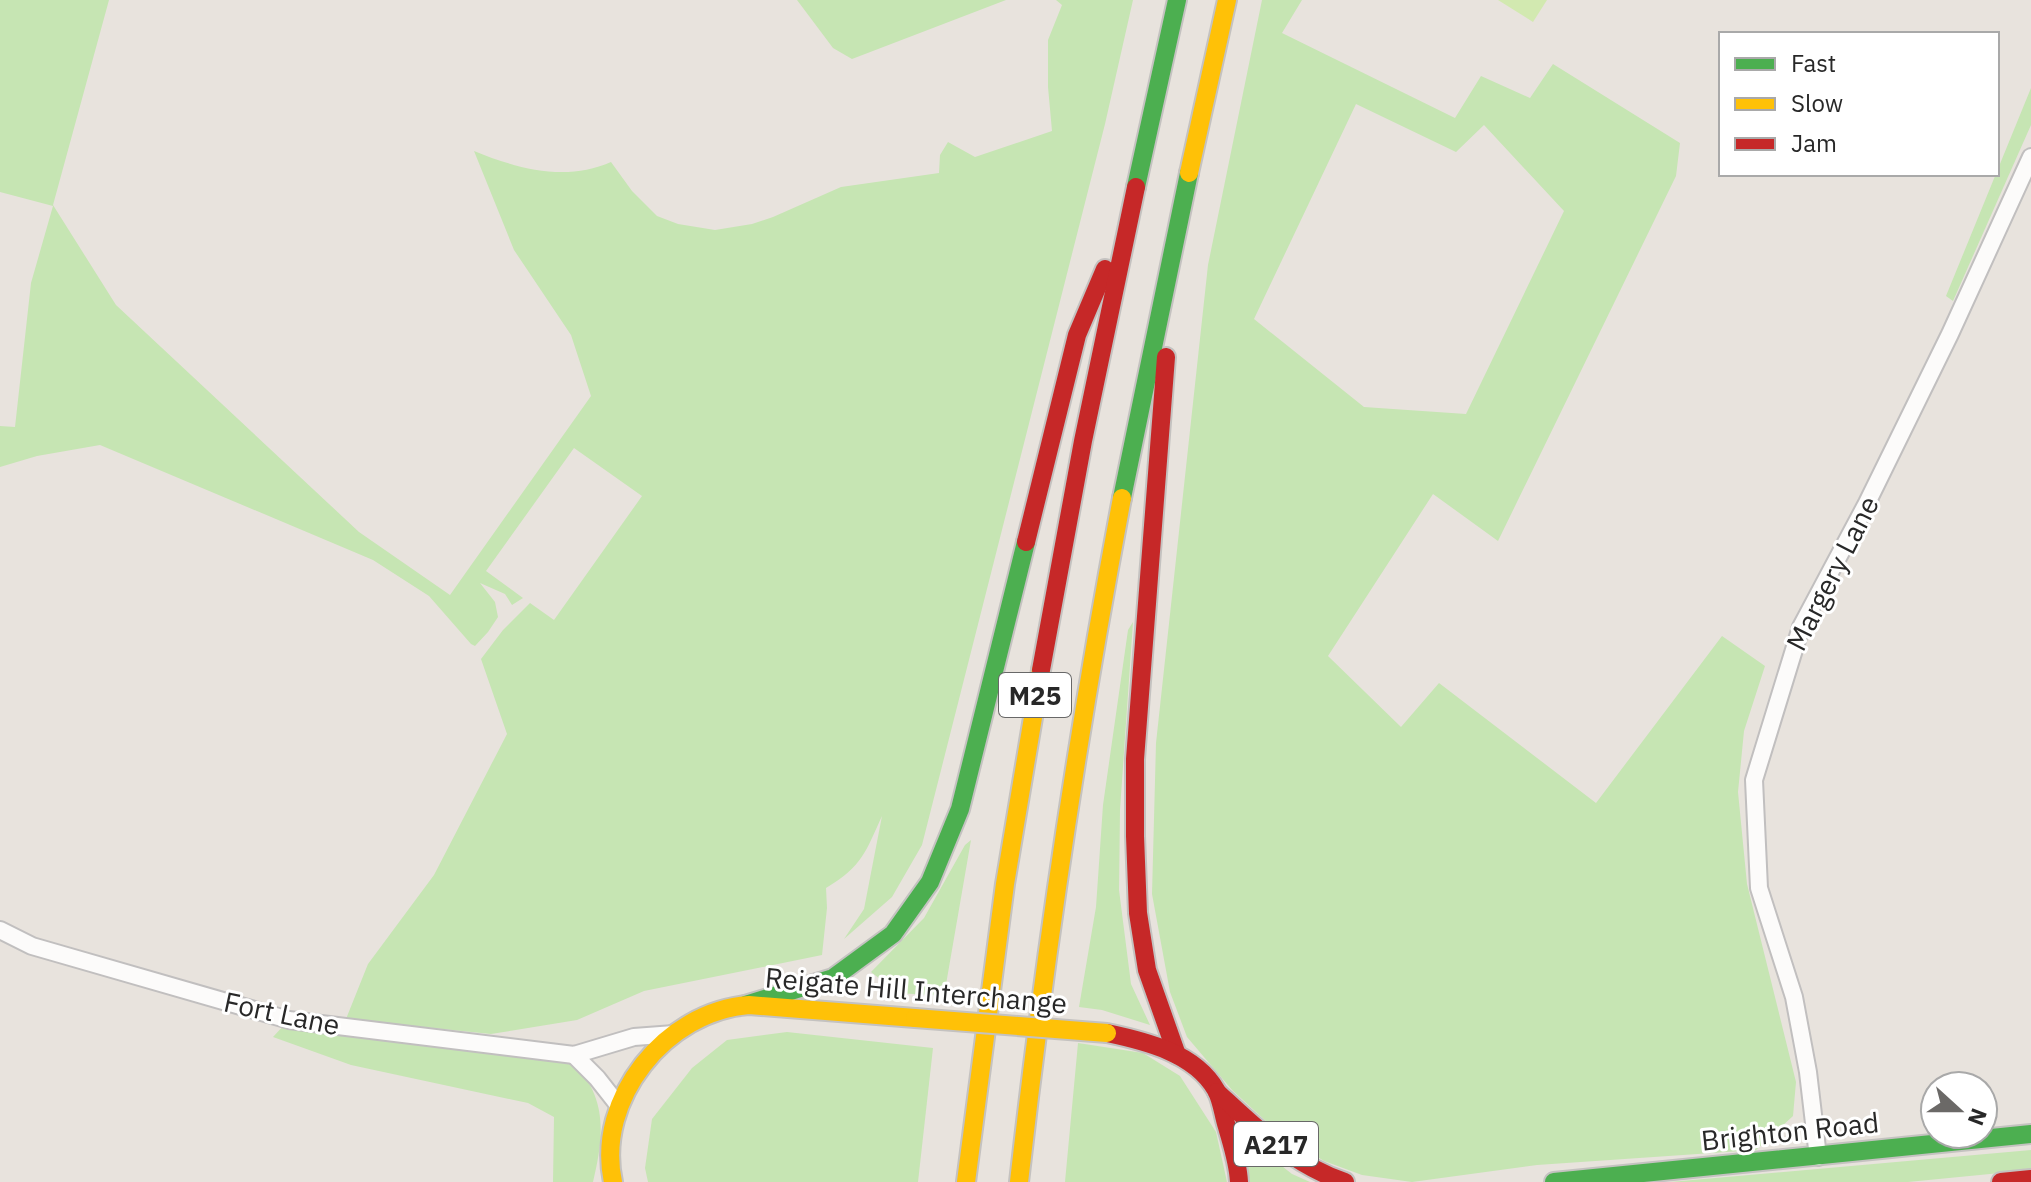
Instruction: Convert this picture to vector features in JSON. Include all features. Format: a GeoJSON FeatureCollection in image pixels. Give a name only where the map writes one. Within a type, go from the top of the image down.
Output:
{"type":"FeatureCollection","features":[{"type":"Feature","properties":{"kind":"highway","name":"M25"},"geometry":{"type":"LineString","coordinates":[[966,1182],[1017,798],[1059,557],[1128,213],[1177,0]]}},
{"type":"Feature","properties":{"kind":"highway","name":"M25"},"geometry":{"type":"LineString","coordinates":[[1019,1182],[1031,1059],[1069,803],[1110,565],[1176,224],[1227,0]]}},
{"type":"Feature","properties":{"kind":"highway","name":"M25"},"geometry":{"type":"LineString","coordinates":[[745,1005],[833,978],[893,934],[930,882],[960,809],[1077,335],[1128,213]]}},
{"type":"Feature","properties":{"kind":"highway","name":"M25"},"geometry":{"type":"LineString","coordinates":[[1176,224],[1135,759],[1135,836],[1138,913],[1147,970],[1177,1055]]}},
{"type":"Feature","properties":{"kind":"highway","name":"Reigate Hill Interchange"},"geometry":{"type":"LineString","coordinates":[[613,1182],[609,1168],[610,1136],[619,1106],[650,1055],[675,1034],[716,1012],[745,1005],[1107,1033],[1177,1055],[1199,1070],[1216,1091],[1233,1144],[1239,1182]]}},
{"type":"Feature","properties":{"kind":"highway","name":"A217"},"geometry":{"type":"LineString","coordinates":[[1216,1091],[1279,1147],[1332,1179],[1345,1182]]}},
{"type":"Feature","properties":{"kind":"highway","name":"Brighton Road"},"geometry":{"type":"LineString","coordinates":[[1554,1182],[2031,1134]]}},
{"type":"Feature","properties":{"kind":"highway"},"geometry":{"type":"LineString","coordinates":[[2001,1182],[2031,1179]]}},
{"type":"Feature","properties":{"kind":"street","name":"Margery Lane"},"geometry":{"type":"LineString","coordinates":[[1818,1157],[1808,1072],[1794,997],[1759,888],[1754,780],[1801,627],[1867,503],[1950,334],[2031,157]]}},
{"type":"Feature","properties":{"kind":"street","name":"Fort Lane"},"geometry":{"type":"LineString","coordinates":[[0,930],[32,946],[289,1020],[574,1055],[634,1037],[675,1034]]}},
{"type":"Feature","properties":{"kind":"street"},"geometry":{"type":"LineString","coordinates":[[574,1055],[619,1106]]}},
{"type":"Feature","properties":{"kind":"green space"},"geometry":{"type":"Polygon","coordinates":[[[0,0],[109,0],[53,205],[116,305],[359,532],[450,595],[591,396],[571,335],[514,250],[474,151],[542,171],[577,171],[611,162],[632,191],[657,216],[678,224],[715,230],[752,224],[841,187],[939,173],[940,155],[948,142],[975,157],[1052,131],[1048,40],[1062,5],[1056,0],[1133,0],[1105,124],[922,845],[892,897],[844,939],[864,909],[882,816],[867,849],[855,865],[826,888],[822,955],[644,991],[577,1020],[491,1034],[346,1019],[368,964],[434,875],[507,734],[481,659],[503,630],[530,603],[554,620],[642,496],[574,448],[486,571],[523,598],[512,605],[505,594],[480,583],[495,602],[498,617],[475,646],[429,596],[373,560],[100,445],[37,456],[0,467],[0,426],[15,427],[31,283],[53,206],[0,192],[0,0]]]}},
{"type":"Feature","properties":{"kind":"green space"},"geometry":{"type":"Polygon","coordinates":[[[797,0],[1006,0],[852,59],[833,48],[797,0]]]}},
{"type":"Feature","properties":{"kind":"green space"},"geometry":{"type":"Polygon","coordinates":[[[1262,0],[1302,0],[1282,33],[1455,118],[1481,76],[1530,98],[1553,64],[1680,143],[1676,176],[1498,541],[1433,494],[1328,656],[1401,727],[1439,683],[1596,803],[1722,636],[1765,666],[1744,731],[1738,792],[1747,884],[1796,1082],[1793,1116],[1756,1150],[1537,1165],[1412,1182],[1362,1175],[1324,1161],[1280,1134],[1232,1090],[1187,1037],[1170,992],[1152,894],[1156,743],[1208,265],[1262,0]],[[1356,104],[1254,319],[1364,407],[1466,414],[1564,211],[1484,125],[1456,152],[1356,104]]]}},
{"type":"Feature","properties":{"kind":"green space"},"geometry":{"type":"Polygon","coordinates":[[[1498,0],[1547,0],[1533,22],[1498,0]]]}},
{"type":"Feature","properties":{"kind":"green space"},"geometry":{"type":"Polygon","coordinates":[[[2031,88],[2031,125],[1953,301],[1946,296],[1995,176],[1999,176],[1999,166],[2031,88]]]}},
{"type":"Feature","properties":{"kind":"green space"},"geometry":{"type":"Polygon","coordinates":[[[1133,622],[1120,810],[1119,890],[1131,984],[1150,1025],[1102,1010],[1079,1007],[1096,907],[1103,805],[1128,630],[1133,622]]]}},
{"type":"Feature","properties":{"kind":"green space"},"geometry":{"type":"Polygon","coordinates":[[[971,840],[944,996],[898,993],[871,972],[924,918],[965,845],[971,840]]]}},
{"type":"Feature","properties":{"kind":"green space"},"geometry":{"type":"Polygon","coordinates":[[[285,1024],[572,1061],[592,1089],[600,1118],[601,1133],[593,1182],[553,1182],[554,1117],[528,1103],[351,1065],[273,1037],[285,1024]]]}},
{"type":"Feature","properties":{"kind":"green space"},"geometry":{"type":"Polygon","coordinates":[[[787,1032],[933,1048],[918,1182],[648,1182],[645,1168],[652,1119],[692,1068],[727,1040],[787,1032]]]}},
{"type":"Feature","properties":{"kind":"green space"},"geometry":{"type":"Polygon","coordinates":[[[1078,1043],[1143,1053],[1180,1076],[1216,1132],[1227,1182],[1065,1182],[1078,1043]]]}},
{"type":"Feature","properties":{"kind":"green space"},"geometry":{"type":"Polygon","coordinates":[[[1246,1138],[1292,1174],[1310,1182],[1250,1182],[1242,1145],[1246,1138]]]}},
{"type":"Feature","properties":{"kind":"green space"},"geometry":{"type":"Polygon","coordinates":[[[2031,1150],[2031,1170],[1908,1182],[1670,1182],[2031,1150]]]}},
{"type":"Feature","properties":{"kind":"traffic: fast"},"geometry":{"type":"LineString","coordinates":[[1136,187],[1177,0]]}},
{"type":"Feature","properties":{"kind":"traffic: fast"},"geometry":{"type":"LineString","coordinates":[[1122,498],[1189,173]]}},
{"type":"Feature","properties":{"kind":"traffic: fast"},"geometry":{"type":"LineString","coordinates":[[745,1005],[833,978],[893,934],[930,882],[960,809],[1026,542]]}},
{"type":"Feature","properties":{"kind":"traffic: fast"},"geometry":{"type":"LineString","coordinates":[[1554,1182],[2031,1134]]}},
{"type":"Feature","properties":{"kind":"traffic: slow"},"geometry":{"type":"LineString","coordinates":[[1189,173],[1227,0]]}},
{"type":"Feature","properties":{"kind":"traffic: slow"},"geometry":{"type":"LineString","coordinates":[[1019,1182],[1064,839],[1122,498]]}},
{"type":"Feature","properties":{"kind":"traffic: slow"},"geometry":{"type":"LineString","coordinates":[[966,1182],[1005,884],[1041,670]]}},
{"type":"Feature","properties":{"kind":"traffic: slow"},"geometry":{"type":"LineString","coordinates":[[613,1182],[610,1151],[615,1120],[626,1091],[643,1065],[665,1042],[690,1024],[719,1011],[749,1005],[915,1018]]}},
{"type":"Feature","properties":{"kind":"traffic: slow"},"geometry":{"type":"LineString","coordinates":[[915,1018],[1107,1033]]}},
{"type":"Feature","properties":{"kind":"traffic: jam"},"geometry":{"type":"LineString","coordinates":[[1041,670],[1083,441],[1136,187]]}},
{"type":"Feature","properties":{"kind":"traffic: jam"},"geometry":{"type":"LineString","coordinates":[[1026,542],[1077,335],[1105,269]]}},
{"type":"Feature","properties":{"kind":"traffic: jam"},"geometry":{"type":"LineString","coordinates":[[1166,357],[1135,759],[1135,836],[1138,913],[1147,970],[1177,1055]]}},
{"type":"Feature","properties":{"kind":"traffic: jam"},"geometry":{"type":"LineString","coordinates":[[1107,1033],[1168,1051],[1207,1077],[1220,1099],[1239,1182]]}},
{"type":"Feature","properties":{"kind":"traffic: jam"},"geometry":{"type":"LineString","coordinates":[[1217,1092],[1292,1156],[1345,1182]]}},
{"type":"Feature","properties":{"kind":"traffic: jam"},"geometry":{"type":"LineString","coordinates":[[2001,1182],[2031,1179]]}}]}
